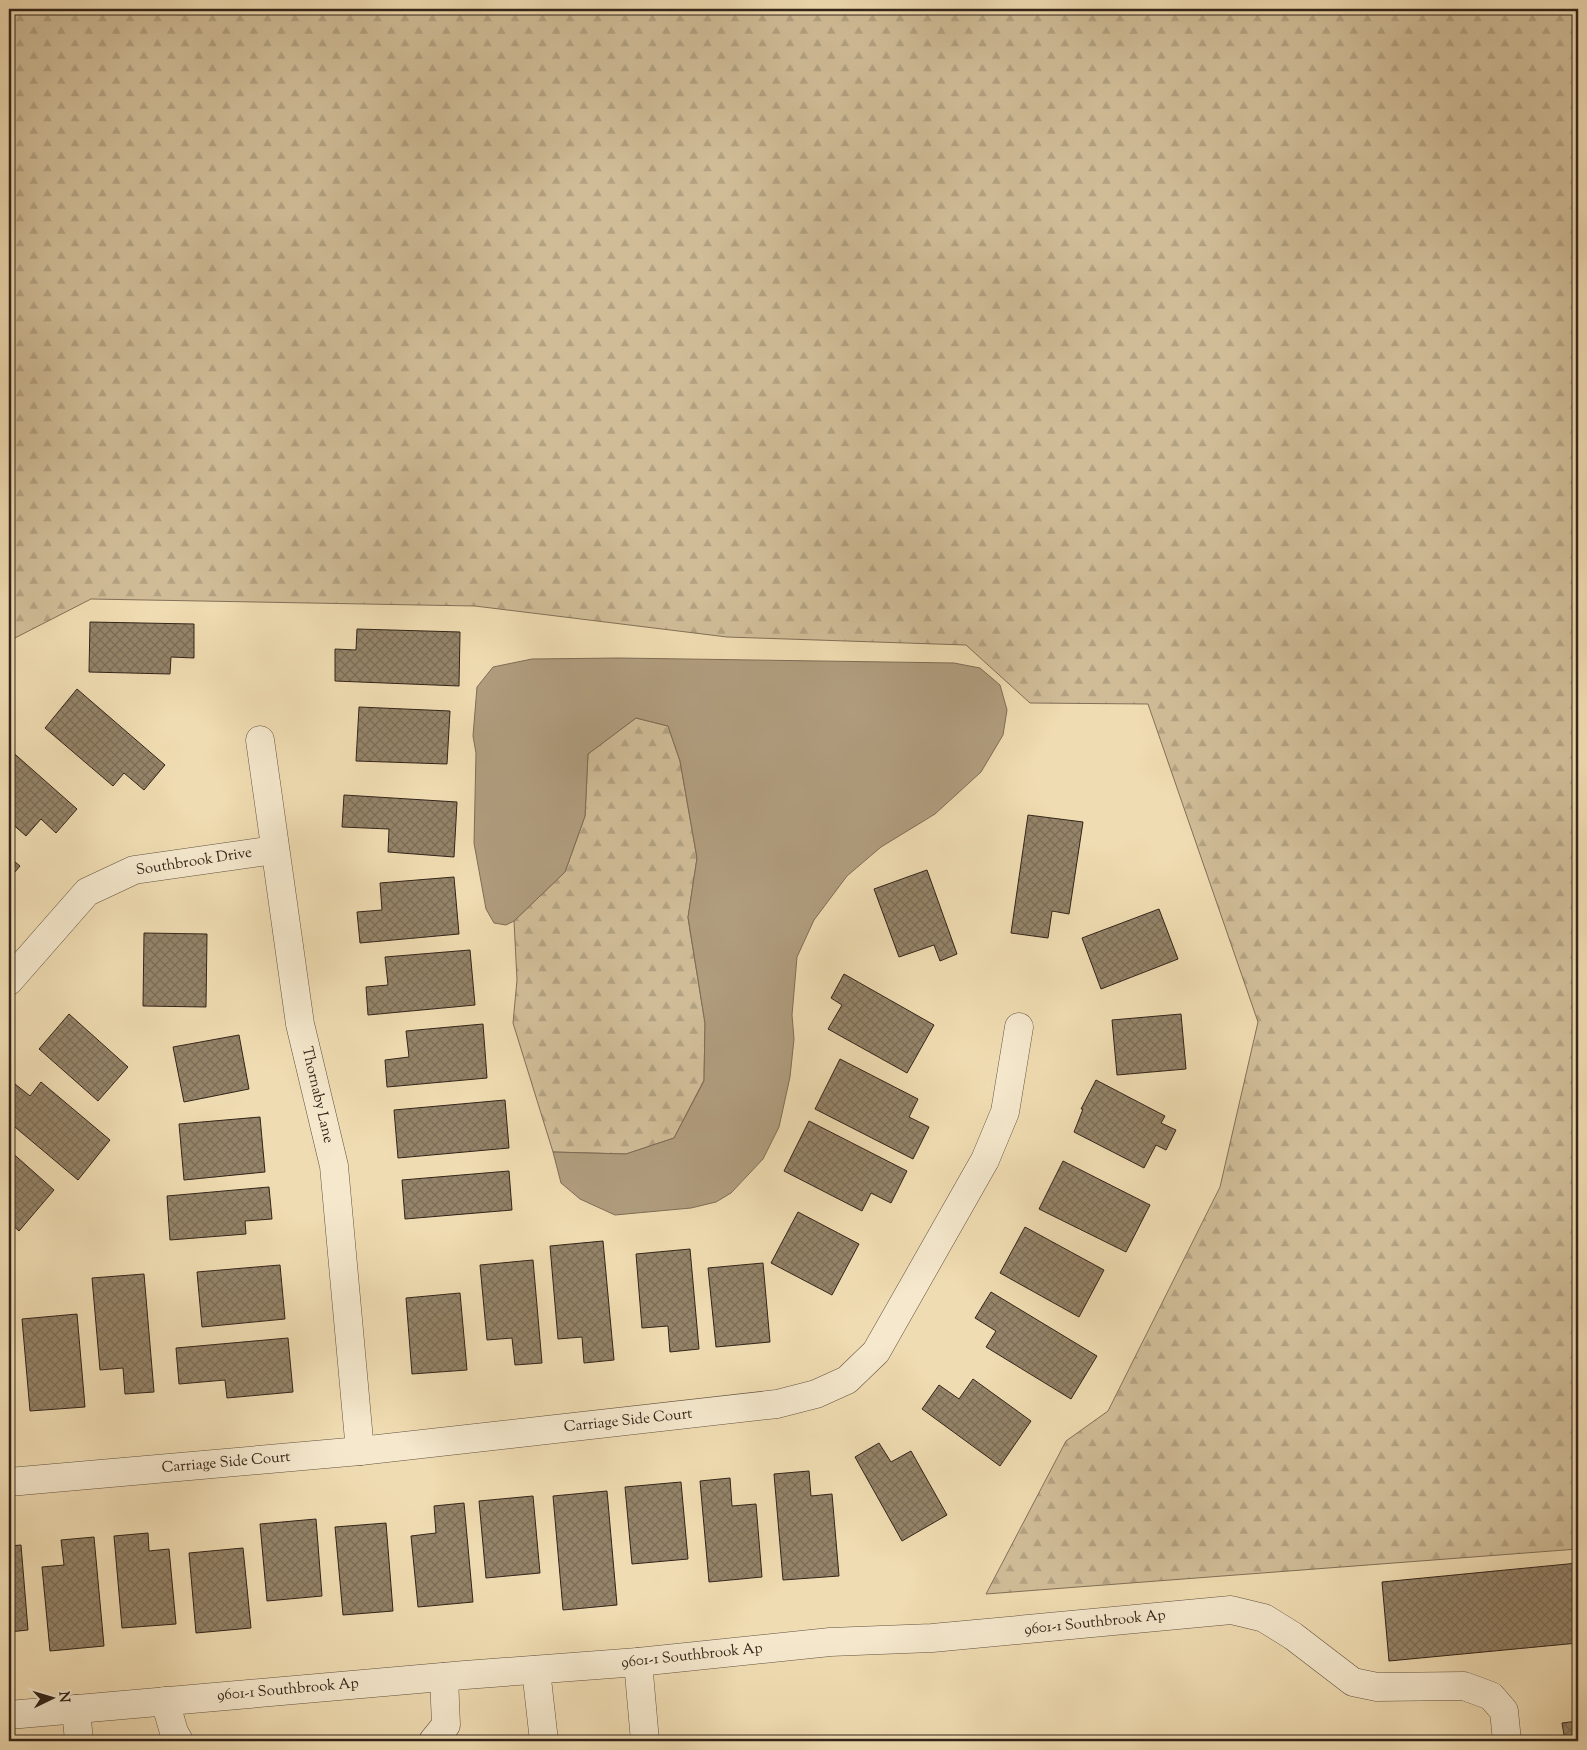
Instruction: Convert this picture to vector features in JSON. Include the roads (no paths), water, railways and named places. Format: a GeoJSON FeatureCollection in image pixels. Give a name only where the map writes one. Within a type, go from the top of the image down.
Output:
{"type":"FeatureCollection","features":[{"type":"Feature","properties":{"kind":"street","name":"Thornaby Lane"},"geometry":{"type":"LineString","coordinates":[[260,740],[300,1024],[334,1166],[360,1451]]}},
{"type":"Feature","properties":{"kind":"street","name":"Southbrook Drive"},"geometry":{"type":"LineString","coordinates":[[9,981],[87,892],[134,870],[275,850]]}},
{"type":"Feature","properties":{"kind":"street","name":"Carriage Side Court"},"geometry":{"type":"LineString","coordinates":[[9,1482],[360,1451],[777,1404],[816,1394],[847,1380],[876,1352],[985,1160],[1005,1112],[1019,1027]]}},
{"type":"Feature","properties":{"kind":"street","name":"9601-1 Southbrook Ap"},"geometry":{"type":"LineString","coordinates":[[9,1715],[638,1662],[830,1642],[932,1638],[1231,1610],[1264,1618],[1293,1636],[1354,1682],[1378,1687],[1464,1686],[1491,1696],[1504,1711],[1507,1741]]}},
{"type":"Feature","properties":{"kind":"street"},"geometry":{"type":"LineString","coordinates":[[638,1662],[645,1741]]}},
{"type":"Feature","properties":{"kind":"street"},"geometry":{"type":"LineString","coordinates":[[536,1670],[544,1741]]}},
{"type":"Feature","properties":{"kind":"street"},"geometry":{"type":"LineString","coordinates":[[433,1741],[446,1726],[444,1677]]}},
{"type":"Feature","properties":{"kind":"street"},"geometry":{"type":"LineString","coordinates":[[165,1701],[174,1732],[179,1741]]}},
{"type":"Feature","properties":{"kind":"street"},"geometry":{"type":"LineString","coordinates":[[76,1709],[79,1741]]}}]}
